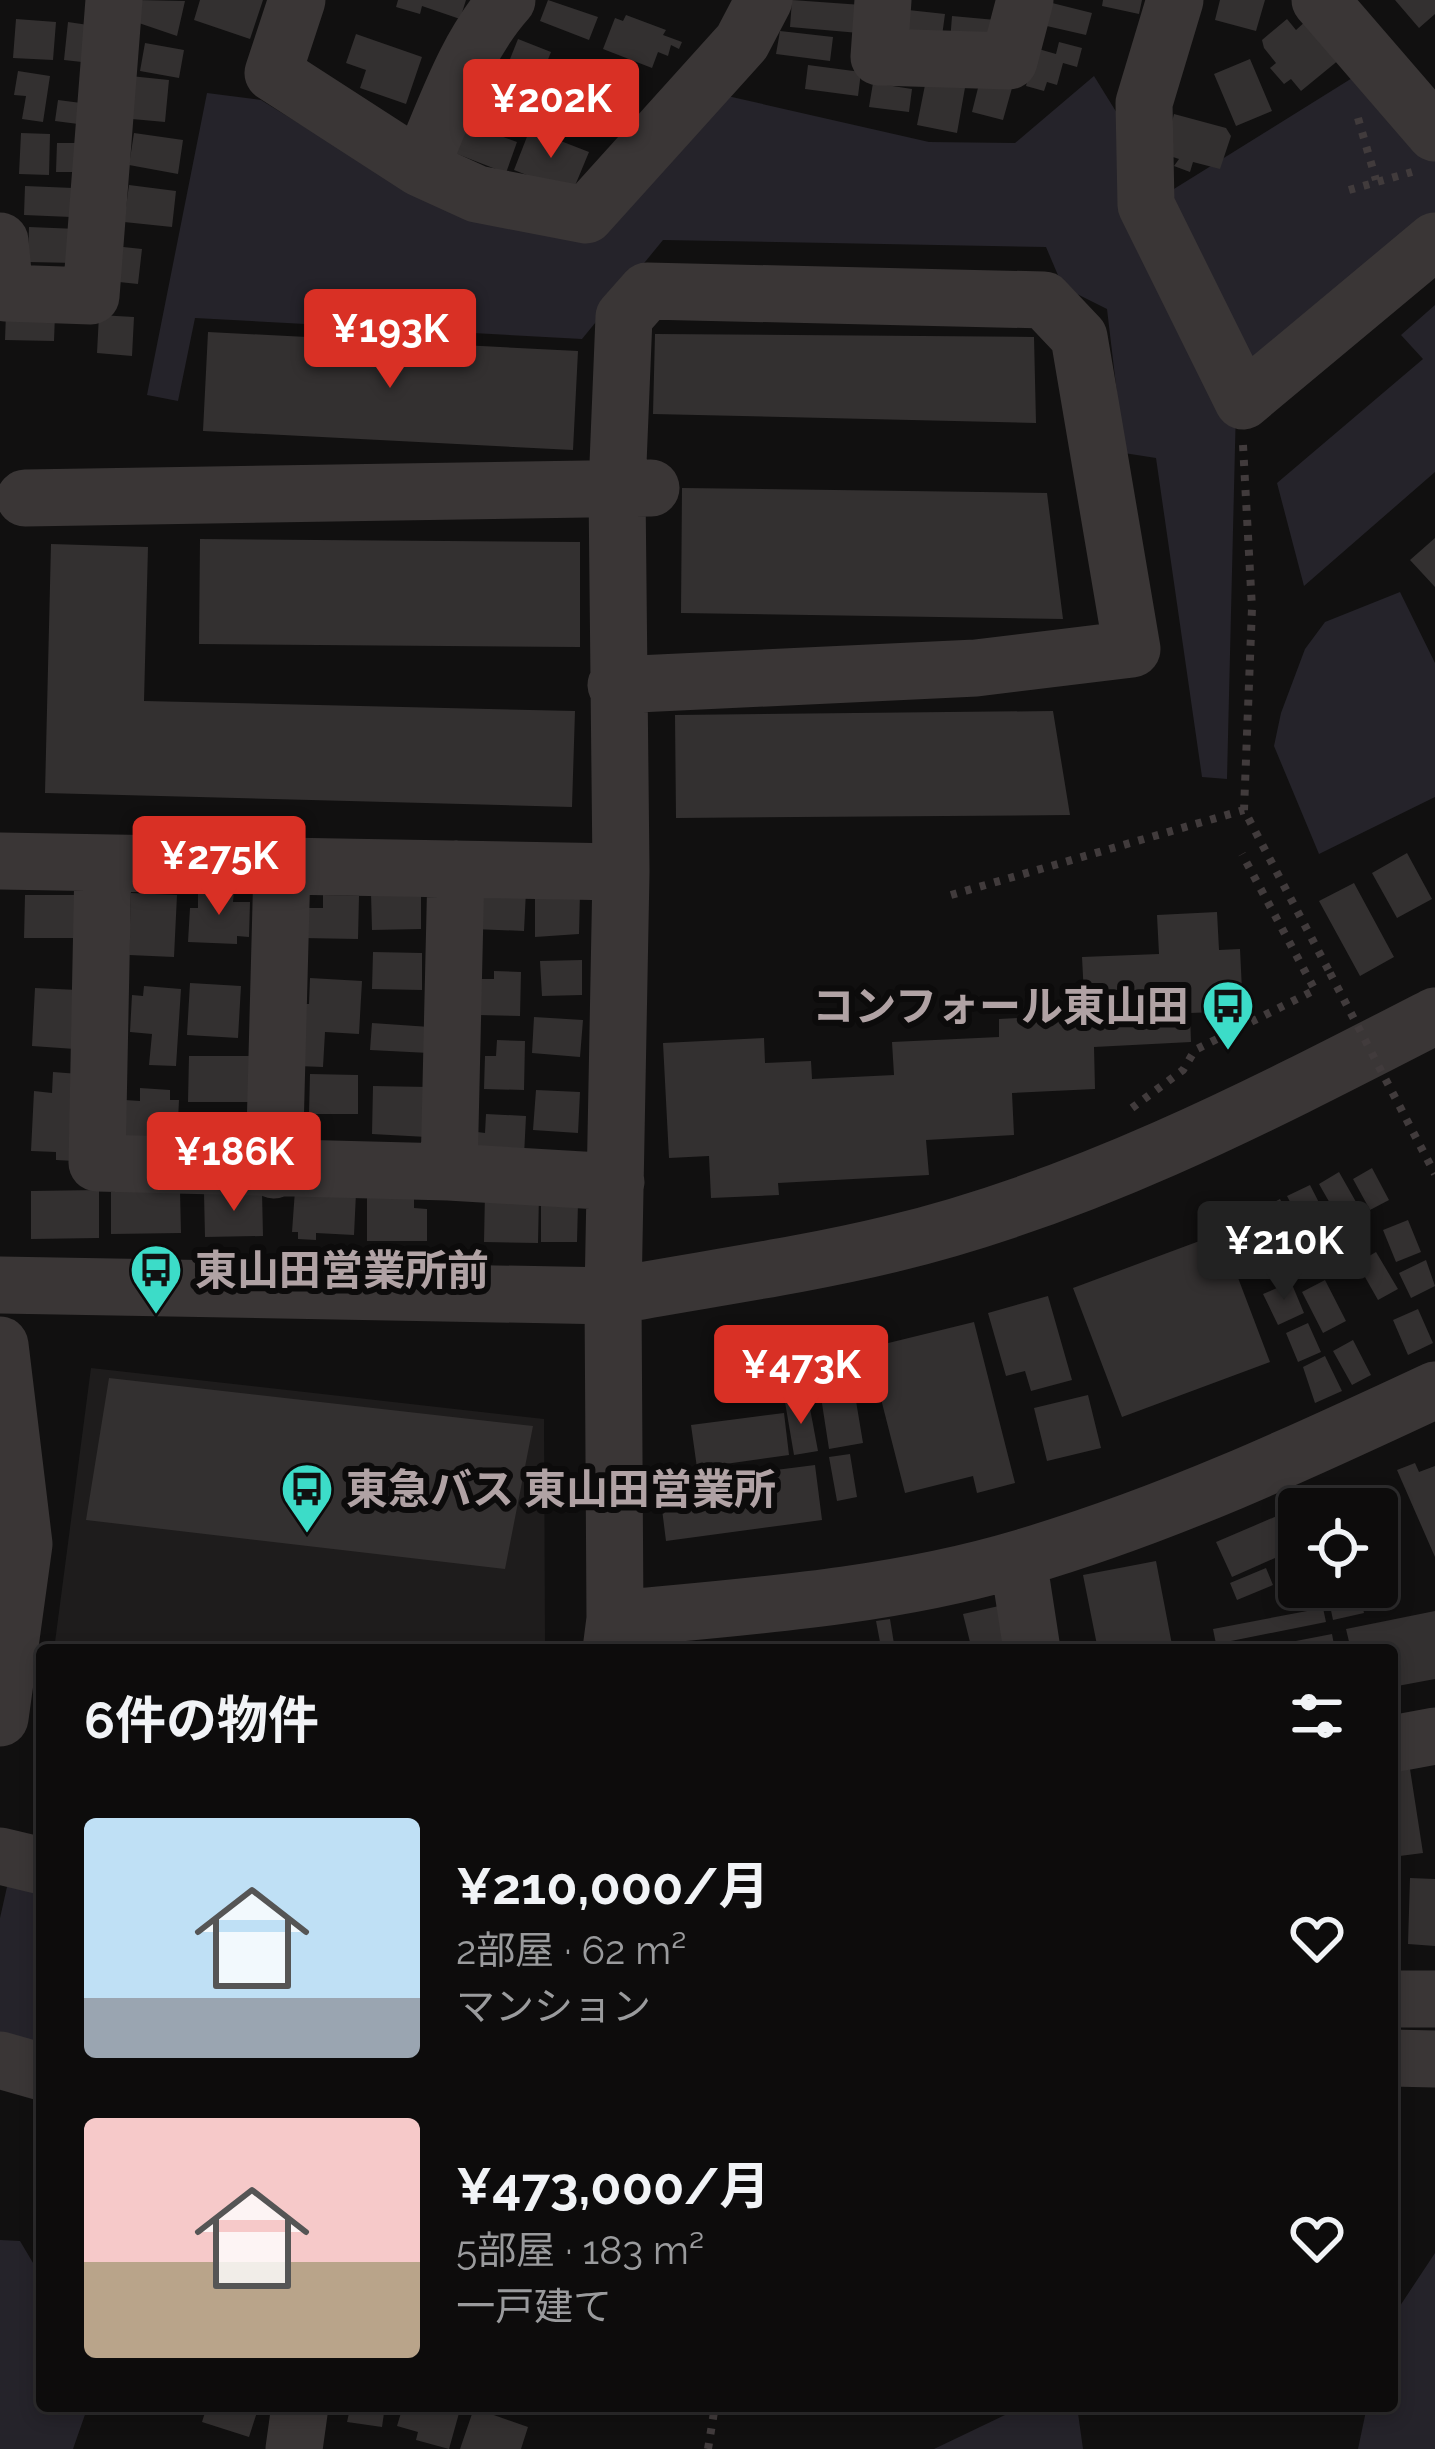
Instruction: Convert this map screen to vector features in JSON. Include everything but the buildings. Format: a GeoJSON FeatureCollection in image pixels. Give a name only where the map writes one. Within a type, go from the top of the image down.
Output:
{"type":"FeatureCollection","features":[{"type":"Feature","properties":{"kind":"street"},"geometry":{"type":"LineString","coordinates":[[0,241],[5,293],[91,296],[114,0]]}},
{"type":"Feature","properties":{"kind":"street"},"geometry":{"type":"LineString","coordinates":[[297,0],[273,73],[420,168],[477,194],[586,214],[742,42],[764,0]]}},
{"type":"Feature","properties":{"kind":"street"},"geometry":{"type":"LineString","coordinates":[[420,168],[463,68],[507,0]]}},
{"type":"Feature","properties":{"kind":"street"},"geometry":{"type":"LineString","coordinates":[[883,0],[879,57],[1009,61],[1025,0]]}},
{"type":"Feature","properties":{"kind":"street"},"geometry":{"type":"LineString","coordinates":[[1174,0],[1144,103],[1146,205],[1244,401],[1435,241]]}},
{"type":"Feature","properties":{"kind":"street"},"geometry":{"type":"LineString","coordinates":[[1320,0],[1433,150]]}},
{"type":"Feature","properties":{"kind":"street"},"geometry":{"type":"LineString","coordinates":[[616,685],[976,668],[1132,650],[1079,337],[1044,300],[647,291],[624,317],[634,488],[616,685],[621,872],[613,1634],[824,1600],[1018,1559],[1212,1494],[1435,1390]]}},
{"type":"Feature","properties":{"kind":"street"},"geometry":{"type":"LineString","coordinates":[[25,498],[634,488]]}},
{"type":"Feature","properties":{"kind":"street"},"geometry":{"type":"LineString","coordinates":[[0,861],[621,872]]}},
{"type":"Feature","properties":{"kind":"street"},"geometry":{"type":"LineString","coordinates":[[104,863],[97,1162],[616,1182]]}},
{"type":"Feature","properties":{"kind":"street"},"geometry":{"type":"LineString","coordinates":[[274,1170],[282,866]]}},
{"type":"Feature","properties":{"kind":"street"},"geometry":{"type":"LineString","coordinates":[[449,1172],[456,868]]}},
{"type":"Feature","properties":{"kind":"street"},"geometry":{"type":"LineString","coordinates":[[0,1285],[613,1296],[892,1244],[1116,1171],[1278,1097],[1435,1016]]}},
{"type":"Feature","properties":{"kind":"street"},"geometry":{"type":"LineString","coordinates":[[0,1345],[24,1544],[4,1656],[0,1718]]}},
{"type":"Feature","properties":{"kind":"street"},"geometry":{"type":"LineString","coordinates":[[1018,1559],[1031,1644]]}},
{"type":"Feature","properties":{"kind":"street"},"geometry":{"type":"LineString","coordinates":[[1398,1743],[1435,1736]]}},
{"type":"Feature","properties":{"kind":"street"},"geometry":{"type":"LineString","coordinates":[[0,1856],[36,1865]]}},
{"type":"Feature","properties":{"kind":"street"},"geometry":{"type":"LineString","coordinates":[[1398,1999],[1435,1999]]}},
{"type":"Feature","properties":{"kind":"street"},"geometry":{"type":"LineString","coordinates":[[1398,2059],[1435,2059]]}},
{"type":"Feature","properties":{"kind":"street"},"geometry":{"type":"LineString","coordinates":[[0,2060],[36,2070]]}},
{"type":"Feature","properties":{"kind":"street"},"geometry":{"type":"LineString","coordinates":[[294,2449],[299,2412]]}},
{"type":"Feature","properties":{"kind":"path"},"geometry":{"type":"LineString","coordinates":[[1357,115],[1376,181]]}},
{"type":"Feature","properties":{"kind":"path"},"geometry":{"type":"LineString","coordinates":[[1348,190],[1376,181],[1433,150]]}},
{"type":"Feature","properties":{"kind":"path"},"geometry":{"type":"LineString","coordinates":[[1244,401],[1252,608],[1244,810],[1435,1174]]}},
{"type":"Feature","properties":{"kind":"path"},"geometry":{"type":"LineString","coordinates":[[951,896],[1244,810]]}},
{"type":"Feature","properties":{"kind":"path"},"geometry":{"type":"LineString","coordinates":[[1119,1117],[1183,1070],[1195,1050],[1315,990],[1242,854]]}},
{"type":"Feature","properties":{"kind":"path"},"geometry":{"type":"LineString","coordinates":[[1275,916],[1293,902]]}},
{"type":"Feature","properties":{"kind":"path"},"geometry":{"type":"LineString","coordinates":[[708,2449],[715,2412]]}},
{"type":"Feature","properties":{"kind":"shaded area"},"geometry":{"type":"Polygon","coordinates":[[[1357,75],[1435,158],[1435,222],[1247,382],[1161,197],[1357,75]]]}},
{"type":"Feature","properties":{"kind":"shaded area"},"geometry":{"type":"Polygon","coordinates":[[[1094,76],[1133,139],[1236,406],[1227,779],[1202,777],[1156,458],[1124,453],[1107,309],[1063,287],[1046,247],[663,240],[582,339],[195,318],[178,401],[147,395],[207,93],[261,100],[365,164],[561,229],[723,95],[929,142],[1015,143],[1094,76]]]}},
{"type":"Feature","properties":{"kind":"shaded area"},"geometry":{"type":"Polygon","coordinates":[[[1435,305],[1435,472],[1304,586],[1277,483],[1423,359],[1401,335],[1435,305]]]}},
{"type":"Feature","properties":{"kind":"shaded area"},"geometry":{"type":"Polygon","coordinates":[[[1400,592],[1435,663],[1435,797],[1319,854],[1274,746],[1281,713],[1305,649],[1325,622],[1400,592]]]}},
{"type":"Feature","properties":{"kind":"shaded area","name":"東急バス 東山田営業所"},"geometry":{"type":"Polygon","coordinates":[[[91,1368],[544,1419],[545,1644],[55,1644],[91,1368]]]}},
{"type":"Feature","properties":{"kind":"shaded area"},"geometry":{"type":"Polygon","coordinates":[[[13,1860],[36,1862],[36,2049],[0,2039],[0,1918],[13,1860]]]}},
{"type":"Feature","properties":{"kind":"shaded area"},"geometry":{"type":"Polygon","coordinates":[[[0,2240],[20,2241],[36,2268],[36,2412],[86,2412],[73,2449],[0,2449],[0,2240]]]}},
{"type":"Feature","properties":{"kind":"shaded area"},"geometry":{"type":"Polygon","coordinates":[[[1435,2253],[1435,2449],[1358,2449],[1366,2412],[1398,2412],[1398,2309],[1435,2253]]]}},
{"type":"Feature","properties":{"kind":"shaded area"},"geometry":{"type":"Polygon","coordinates":[[[1011,2412],[1078,2412],[1083,2449],[934,2449],[1011,2412]]]}},
{"type":"Feature","properties":{"kind":"place","name":"コンフォール東山田"},"geometry":{"type":"Point","coordinates":[1228,1052]}},
{"type":"Feature","properties":{"kind":"place","name":"東山田営業所前"},"geometry":{"type":"Point","coordinates":[156,1316]}},
{"type":"Feature","properties":{"kind":"place","name":"東急バス 東山田営業所"},"geometry":{"type":"Point","coordinates":[307,1535]}}]}
